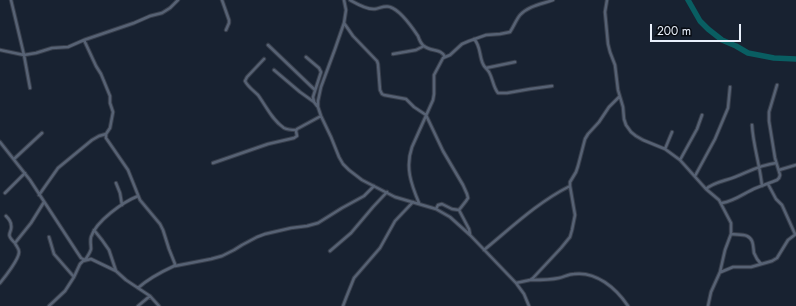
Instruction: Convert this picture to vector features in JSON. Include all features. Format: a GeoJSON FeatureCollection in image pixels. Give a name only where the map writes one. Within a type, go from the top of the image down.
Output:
{"type":"FeatureCollection","features":[{"type":"Feature","properties":{"kind":"street"},"geometry":{"type":"LineString","coordinates":[[11,0],[30,88]]}},
{"type":"Feature","properties":{"kind":"street"},"geometry":{"type":"LineString","coordinates":[[0,50],[24,55],[52,48],[68,47],[150,16],[162,13],[178,0]]}},
{"type":"Feature","properties":{"kind":"street"},"geometry":{"type":"LineString","coordinates":[[222,0],[229,20],[226,30]]}},
{"type":"Feature","properties":{"kind":"street"},"geometry":{"type":"LineString","coordinates":[[344,0],[346,10],[344,23],[321,87],[318,101],[321,116],[343,164],[355,175],[395,197],[436,209],[450,217],[470,235],[516,283],[524,294],[529,306]]}},
{"type":"Feature","properties":{"kind":"street"},"geometry":{"type":"LineString","coordinates":[[350,0],[366,8],[375,9],[386,6],[395,9],[409,24],[424,46],[442,52],[445,57]]}},
{"type":"Feature","properties":{"kind":"street"},"geometry":{"type":"LineString","coordinates":[[419,203],[412,185],[408,161],[412,147],[434,97],[434,75],[443,58],[450,55],[462,44],[474,39],[486,35],[510,32],[523,13],[552,0]]}},
{"type":"Feature","properties":{"kind":"street"},"geometry":{"type":"LineString","coordinates":[[607,0],[605,12],[608,44],[615,65],[619,97],[623,107],[624,119],[631,132],[643,140],[665,149],[680,160],[706,189],[722,203],[731,223],[731,234],[725,250],[720,272],[710,292],[708,306]]}},
{"type":"Feature","properties":{"kind":"street"},"geometry":{"type":"LineString","coordinates":[[344,23],[350,32],[377,61],[380,90],[382,94],[406,99],[414,107],[426,115],[443,151],[467,194],[468,198],[459,210]]}},
{"type":"Feature","properties":{"kind":"street"},"geometry":{"type":"LineString","coordinates":[[474,39],[477,43],[482,62],[489,72],[498,93],[502,94],[552,86]]}},
{"type":"Feature","properties":{"kind":"street"},"geometry":{"type":"LineString","coordinates":[[39,195],[58,168],[92,140],[106,134],[110,128],[112,112],[110,96],[84,40]]}},
{"type":"Feature","properties":{"kind":"street"},"geometry":{"type":"LineString","coordinates":[[268,45],[315,90]]}},
{"type":"Feature","properties":{"kind":"street"},"geometry":{"type":"LineString","coordinates":[[393,54],[416,50],[424,46]]}},
{"type":"Feature","properties":{"kind":"street"},"geometry":{"type":"LineString","coordinates":[[306,57],[321,71],[313,97],[314,102]]}},
{"type":"Feature","properties":{"kind":"street"},"geometry":{"type":"LineString","coordinates":[[264,59],[245,79],[245,81],[246,84],[265,104],[277,122],[284,128],[296,130],[321,116]]}},
{"type":"Feature","properties":{"kind":"street"},"geometry":{"type":"LineString","coordinates":[[485,68],[515,62]]}},
{"type":"Feature","properties":{"kind":"street"},"geometry":{"type":"LineString","coordinates":[[274,70],[314,102],[318,107]]}},
{"type":"Feature","properties":{"kind":"street"},"geometry":{"type":"LineString","coordinates":[[722,203],[738,198],[779,178],[780,175],[776,163],[769,112],[777,85]]}},
{"type":"Feature","properties":{"kind":"street"},"geometry":{"type":"LineString","coordinates":[[695,176],[715,139],[728,108],[730,87]]}},
{"type":"Feature","properties":{"kind":"street"},"geometry":{"type":"LineString","coordinates":[[530,280],[570,237],[575,215],[570,182],[576,172],[585,138],[599,122],[609,107],[619,97]]}},
{"type":"Feature","properties":{"kind":"street"},"geometry":{"type":"LineString","coordinates":[[680,160],[695,133],[702,115]]}},
{"type":"Feature","properties":{"kind":"street"},"geometry":{"type":"LineString","coordinates":[[752,125],[753,139],[762,186]]}},
{"type":"Feature","properties":{"kind":"street"},"geometry":{"type":"LineString","coordinates":[[213,162],[268,144],[294,138],[297,136],[296,130]]}},
{"type":"Feature","properties":{"kind":"street"},"geometry":{"type":"LineString","coordinates":[[665,149],[672,132]]}},
{"type":"Feature","properties":{"kind":"street"},"geometry":{"type":"LineString","coordinates":[[14,160],[42,133]]}},
{"type":"Feature","properties":{"kind":"street"},"geometry":{"type":"LineString","coordinates":[[106,134],[106,138],[128,170],[138,196],[160,224],[175,262],[175,266]]}},
{"type":"Feature","properties":{"kind":"street"},"geometry":{"type":"LineString","coordinates":[[0,142],[25,172],[81,258],[85,260],[94,260],[116,271],[126,280],[150,296],[160,306]]}},
{"type":"Feature","properties":{"kind":"street"},"geometry":{"type":"LineString","coordinates":[[706,189],[712,184],[759,166],[776,163]]}},
{"type":"Feature","properties":{"kind":"street"},"geometry":{"type":"LineString","coordinates":[[779,170],[796,165]]}},
{"type":"Feature","properties":{"kind":"street"},"geometry":{"type":"LineString","coordinates":[[5,193],[25,172]]}},
{"type":"Feature","properties":{"kind":"street"},"geometry":{"type":"LineString","coordinates":[[116,183],[120,193],[122,205]]}},
{"type":"Feature","properties":{"kind":"street"},"geometry":{"type":"LineString","coordinates":[[720,272],[733,267],[751,267],[772,261],[777,258],[788,240],[795,234],[782,205],[776,199],[768,184]]}},
{"type":"Feature","properties":{"kind":"street"},"geometry":{"type":"LineString","coordinates":[[138,288],[145,281],[156,274],[175,266],[222,256],[265,234],[318,224],[364,196],[374,186]]}},
{"type":"Feature","properties":{"kind":"street"},"geometry":{"type":"LineString","coordinates":[[484,250],[533,210],[557,193],[570,186]]}},
{"type":"Feature","properties":{"kind":"street"},"geometry":{"type":"LineString","coordinates":[[330,251],[354,229],[387,192]]}},
{"type":"Feature","properties":{"kind":"street"},"geometry":{"type":"LineString","coordinates":[[49,306],[65,291],[80,264],[85,260],[90,252],[94,230],[109,214],[138,196]]}},
{"type":"Feature","properties":{"kind":"street"},"geometry":{"type":"LineString","coordinates":[[15,243],[31,223],[44,202]]}},
{"type":"Feature","properties":{"kind":"street"},"geometry":{"type":"LineString","coordinates":[[343,306],[354,278],[380,248],[395,221],[413,202]]}},
{"type":"Feature","properties":{"kind":"street"},"geometry":{"type":"LineString","coordinates":[[436,209],[438,205],[442,204],[452,209],[459,210]]}},
{"type":"Feature","properties":{"kind":"street"},"geometry":{"type":"LineString","coordinates":[[459,210],[469,229],[470,235]]}},
{"type":"Feature","properties":{"kind":"street"},"geometry":{"type":"LineString","coordinates":[[0,283],[10,271],[19,253],[15,243],[9,237],[12,227],[6,216]]}},
{"type":"Feature","properties":{"kind":"street"},"geometry":{"type":"LineString","coordinates":[[94,230],[109,250],[116,271]]}},
{"type":"Feature","properties":{"kind":"street"},"geometry":{"type":"LineString","coordinates":[[731,234],[748,237],[751,239],[755,255],[761,264]]}},
{"type":"Feature","properties":{"kind":"street"},"geometry":{"type":"LineString","coordinates":[[49,237],[54,254],[74,277]]}},
{"type":"Feature","properties":{"kind":"street"},"geometry":{"type":"LineString","coordinates":[[516,283],[530,280],[551,279],[576,273],[586,274],[610,286],[619,294],[628,306]]}},
{"type":"Feature","properties":{"kind":"street"},"geometry":{"type":"LineString","coordinates":[[138,306],[150,296]]}},
{"type":"Feature","properties":{"kind":"waterway"},"geometry":{"type":"LineString","coordinates":[[688,0],[700,21],[722,40],[748,53],[774,58],[796,59]]}}]}
